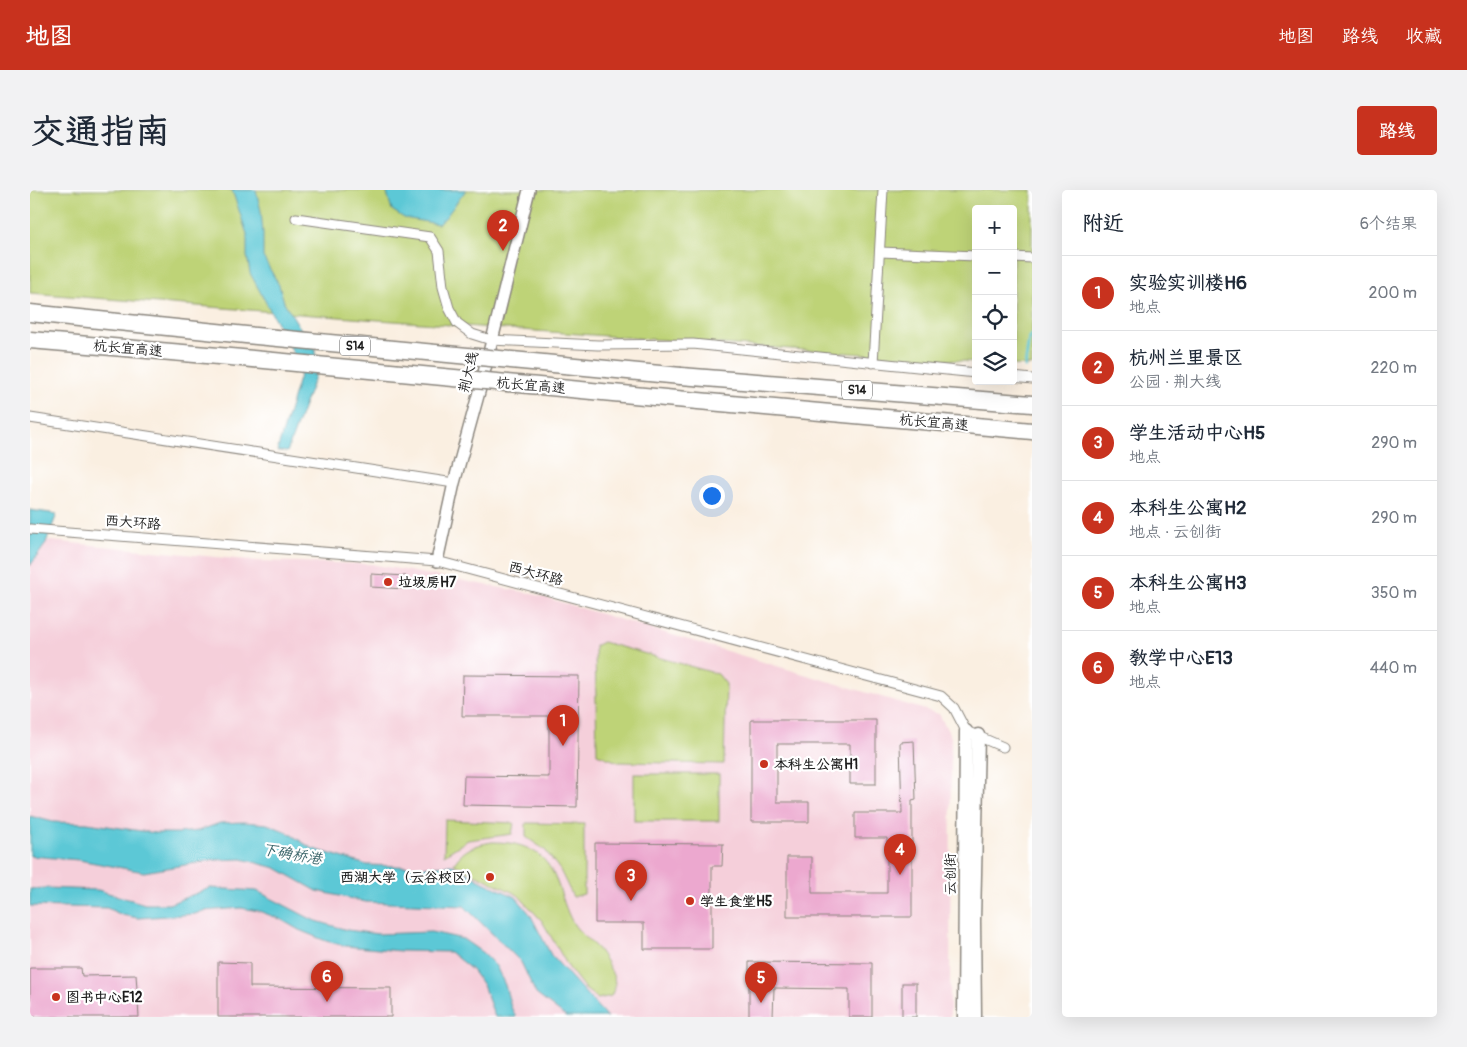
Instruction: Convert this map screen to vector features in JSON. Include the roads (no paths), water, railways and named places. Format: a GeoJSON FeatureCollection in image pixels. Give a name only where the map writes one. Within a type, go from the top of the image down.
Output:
{"type":"FeatureCollection","features":[{"type":"Feature","properties":{"kind":"highway","name":"杭长宜高速"},"geometry":{"type":"LineString","coordinates":[[30,313],[681,376],[1032,404]]}},
{"type":"Feature","properties":{"kind":"highway","name":"杭长宜高速"},"geometry":{"type":"LineString","coordinates":[[30,340],[1032,431]]}},
{"type":"Feature","properties":{"kind":"highway"},"geometry":{"type":"LineString","coordinates":[[857,415],[1032,439]]}},
{"type":"Feature","properties":{"kind":"main road","name":"云创街"},"geometry":{"type":"LineString","coordinates":[[964,1017],[966,731]]}},
{"type":"Feature","properties":{"kind":"main road","name":"云创街"},"geometry":{"type":"LineString","coordinates":[[974,1017],[978,735]]}},
{"type":"Feature","properties":{"kind":"street","name":"荆大线"},"geometry":{"type":"LineString","coordinates":[[437,561],[454,483],[482,381],[529,190]]}},
{"type":"Feature","properties":{"kind":"street"},"geometry":{"type":"LineString","coordinates":[[873,363],[883,190]]}},
{"type":"Feature","properties":{"kind":"street"},"geometry":{"type":"LineString","coordinates":[[296,218],[430,237],[439,251],[443,287],[449,308],[457,323],[472,334],[491,340],[598,345],[693,344],[972,373]]}},
{"type":"Feature","properties":{"kind":"street"},"geometry":{"type":"LineString","coordinates":[[880,252],[972,256]]}},
{"type":"Feature","properties":{"kind":"street"},"geometry":{"type":"LineString","coordinates":[[1017,257],[1032,258]]}},
{"type":"Feature","properties":{"kind":"street"},"geometry":{"type":"LineString","coordinates":[[1017,377],[1032,379]]}},
{"type":"Feature","properties":{"kind":"street"},"geometry":{"type":"LineString","coordinates":[[30,418],[454,483]]}},
{"type":"Feature","properties":{"kind":"street","name":"西大环路"},"geometry":{"type":"LineString","coordinates":[[30,529],[437,561],[941,696],[954,708],[966,731]]}},
{"type":"Feature","properties":{"kind":"street"},"geometry":{"type":"LineString","coordinates":[[966,731],[1003,747]]}},
{"type":"Feature","properties":{"kind":"water"},"geometry":{"type":"Polygon","coordinates":[[[232,190],[256,190],[261,211],[263,257],[279,285],[284,302],[302,331],[315,346],[317,371],[287,452],[277,451],[301,372],[291,349],[250,273],[247,256],[247,234],[232,190]]]}},
{"type":"Feature","properties":{"kind":"water"},"geometry":{"type":"Polygon","coordinates":[[[386,190],[466,190],[445,218],[438,224],[404,218],[392,210],[386,190]]]}},
{"type":"Feature","properties":{"kind":"water"},"geometry":{"type":"Polygon","coordinates":[[[30,510],[57,514],[45,545],[30,566],[30,510]]]}},
{"type":"Feature","properties":{"kind":"water","name":"下确桥港"},"geometry":{"type":"Polygon","coordinates":[[[30,816],[53,822],[87,823],[155,833],[198,831],[220,823],[244,822],[267,824],[287,832],[311,848],[367,865],[420,867],[452,865],[516,897],[530,914],[551,955],[607,1017],[566,1017],[536,994],[521,962],[464,906],[366,902],[317,891],[276,868],[242,859],[214,860],[144,872],[79,860],[30,856],[30,816]]]}},
{"type":"Feature","properties":{"kind":"water"},"geometry":{"type":"Polygon","coordinates":[[[210,888],[257,891],[313,920],[347,930],[378,934],[431,932],[463,939],[483,953],[496,966],[516,1017],[495,1017],[483,985],[472,970],[450,952],[401,951],[345,946],[326,941],[259,911],[241,908],[203,911],[195,914],[138,918],[122,915],[107,908],[30,906],[30,889],[98,890],[145,904],[169,904],[210,888]]]}},
{"type":"Feature","properties":{"kind":"waterway"},"geometry":{"type":"LineString","coordinates":[[1025,367],[1029,337],[1032,335]]}},
{"type":"Feature","properties":{"kind":"place","name":"杭州兰里景区"},"geometry":{"type":"Point","coordinates":[503,251]}},
{"type":"Feature","properties":{"kind":"place","name":"垃圾房H7"},"geometry":{"type":"Point","coordinates":[388,582]}},
{"type":"Feature","properties":{"kind":"place","name":"实验实训楼H6"},"geometry":{"type":"Point","coordinates":[563,746]}},
{"type":"Feature","properties":{"kind":"place","name":"本科生公寓H1"},"geometry":{"type":"Point","coordinates":[764,764]}},
{"type":"Feature","properties":{"kind":"place","name":"本科生公寓H2"},"geometry":{"type":"Point","coordinates":[900,875]}},
{"type":"Feature","properties":{"kind":"place","name":"西湖大学（云谷校区）"},"geometry":{"type":"Point","coordinates":[490,877]}},
{"type":"Feature","properties":{"kind":"place","name":"学生活动中心H5"},"geometry":{"type":"Point","coordinates":[631,901]}},
{"type":"Feature","properties":{"kind":"place","name":"学生食堂H5"},"geometry":{"type":"Point","coordinates":[690,901]}},
{"type":"Feature","properties":{"kind":"place","name":"图书中心E12"},"geometry":{"type":"Point","coordinates":[56,997]}},
{"type":"Feature","properties":{"kind":"place","name":"教学中心E13"},"geometry":{"type":"Point","coordinates":[327,1002]}},
{"type":"Feature","properties":{"kind":"place","name":"本科生公寓H3"},"geometry":{"type":"Point","coordinates":[761,1003]}}]}
